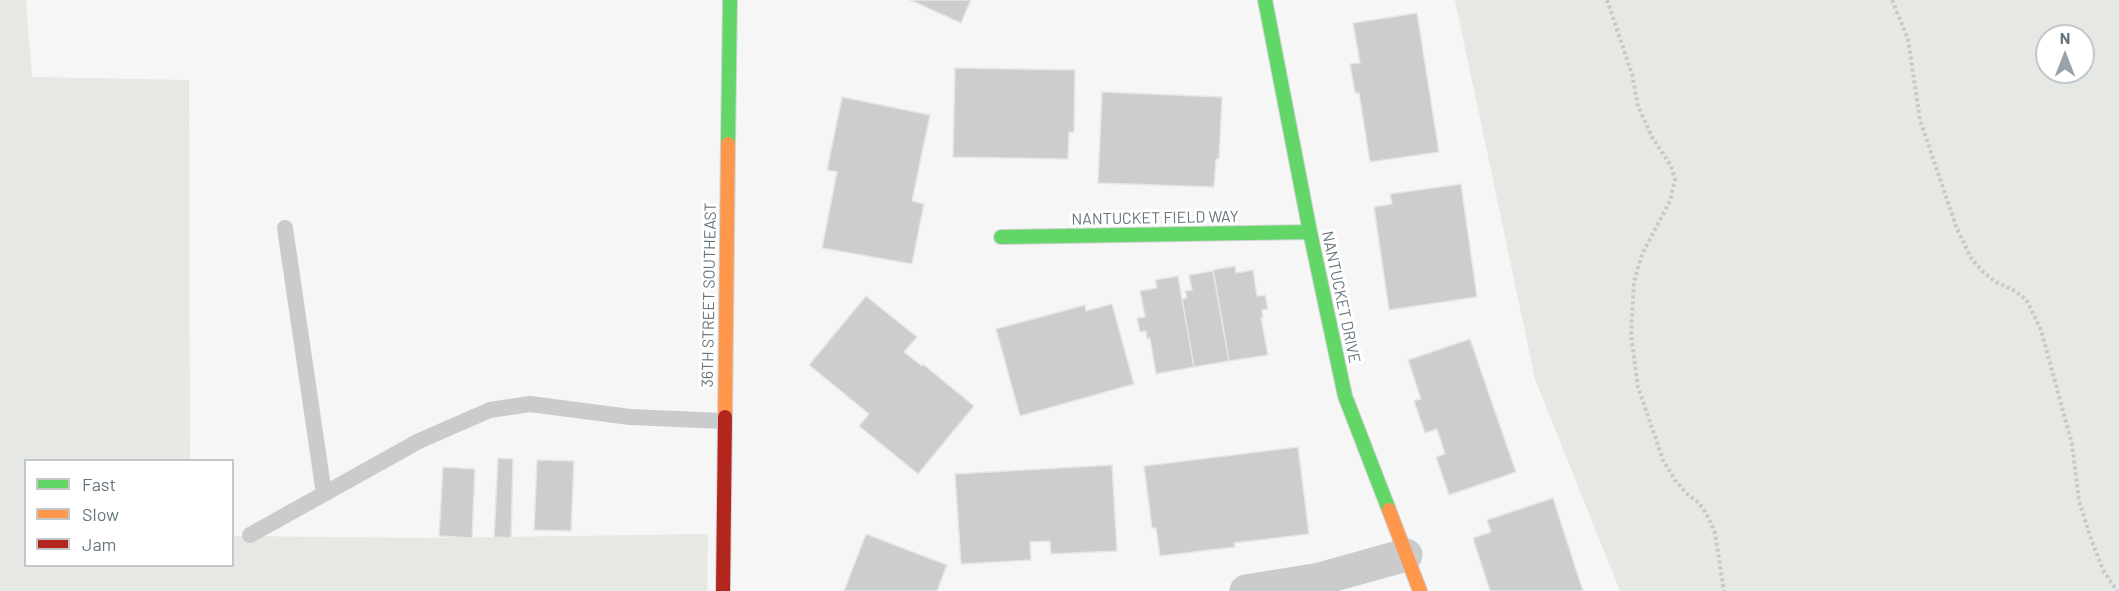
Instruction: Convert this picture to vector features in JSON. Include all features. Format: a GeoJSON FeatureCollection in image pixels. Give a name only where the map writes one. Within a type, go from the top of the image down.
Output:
{"type":"FeatureCollection","features":[{"type":"Feature","properties":{"kind":"street","name":"36TH STREET SOUTHEAST"},"geometry":{"type":"LineString","coordinates":[[723,591],[729,0]]}},
{"type":"Feature","properties":{"kind":"street","name":"NANTUCKET DRIVE"},"geometry":{"type":"LineString","coordinates":[[1265,0],[1310,232],[1345,396],[1420,591]]}},
{"type":"Feature","properties":{"kind":"street","name":"NANTUCKET FIELD WAY"},"geometry":{"type":"LineString","coordinates":[[1001,237],[1310,232]]}},
{"type":"Feature","properties":{"kind":"street"},"geometry":{"type":"LineString","coordinates":[[1246,591],[1320,579],[1406,555]]}},
{"type":"Feature","properties":{"kind":"lane"},"geometry":{"type":"LineString","coordinates":[[285,228],[324,494]]}},
{"type":"Feature","properties":{"kind":"lane"},"geometry":{"type":"LineString","coordinates":[[250,536],[419,441],[490,410],[530,404],[630,417],[724,421]]}},
{"type":"Feature","properties":{"kind":"path"},"geometry":{"type":"LineString","coordinates":[[1607,0],[1632,74],[1638,106],[1652,137],[1671,166],[1675,180],[1670,201],[1642,254],[1634,282],[1631,335],[1638,387],[1663,460],[1675,480],[1707,514],[1715,533],[1724,591]]}},
{"type":"Feature","properties":{"kind":"path"},"geometry":{"type":"LineString","coordinates":[[1892,0],[1908,39],[1920,120],[1956,226],[1971,258],[1990,277],[2026,299],[2041,330],[2072,444],[2079,501],[2103,570],[2117,591]]}},
{"type":"Feature","properties":{"kind":"shaded area"},"geometry":{"type":"Polygon","coordinates":[[[0,0],[26,0],[32,77],[189,80],[190,459],[24,459],[24,567],[234,567],[234,536],[429,538],[708,534],[707,591],[0,591],[0,0]]]}},
{"type":"Feature","properties":{"kind":"shaded area"},"geometry":{"type":"Polygon","coordinates":[[[1455,0],[2119,0],[2119,591],[1620,591],[1535,379],[1455,0]]]}},
{"type":"Feature","properties":{"kind":"building"},"geometry":{"type":"Polygon","coordinates":[[[910,0],[971,0],[961,23],[910,0]]]}},
{"type":"Feature","properties":{"kind":"building"},"geometry":{"type":"Polygon","coordinates":[[[1417,13],[1439,152],[1370,162],[1359,93],[1355,93],[1350,64],[1360,63],[1353,23],[1417,13]]]}},
{"type":"Feature","properties":{"kind":"building"},"geometry":{"type":"Polygon","coordinates":[[[955,68],[1075,70],[1074,132],[1069,132],[1068,159],[953,157],[955,68]]]}},
{"type":"Feature","properties":{"kind":"building"},"geometry":{"type":"Polygon","coordinates":[[[1102,92],[1222,97],[1219,159],[1216,159],[1214,187],[1098,183],[1102,92]]]}},
{"type":"Feature","properties":{"kind":"building"},"geometry":{"type":"Polygon","coordinates":[[[842,97],[930,115],[912,201],[924,204],[912,264],[822,248],[837,172],[827,170],[842,97]]]}},
{"type":"Feature","properties":{"kind":"building"},"geometry":{"type":"Polygon","coordinates":[[[1461,184],[1477,297],[1389,310],[1374,207],[1392,204],[1390,194],[1461,184]]]}},
{"type":"Feature","properties":{"kind":"building"},"geometry":{"type":"Polygon","coordinates":[[[1235,266],[1236,273],[1253,270],[1257,296],[1265,295],[1268,309],[1262,310],[1263,318],[1261,318],[1268,355],[1229,361],[1213,270],[1235,266]]]}},
{"type":"Feature","properties":{"kind":"building"},"geometry":{"type":"Polygon","coordinates":[[[1213,271],[1229,361],[1194,367],[1182,299],[1187,298],[1185,291],[1192,290],[1189,275],[1213,271]]]}},
{"type":"Feature","properties":{"kind":"building"},"geometry":{"type":"Polygon","coordinates":[[[1178,276],[1194,367],[1156,374],[1150,338],[1147,339],[1146,331],[1140,332],[1137,318],[1145,317],[1140,291],[1157,288],[1155,280],[1178,276]]]}},
{"type":"Feature","properties":{"kind":"building"},"geometry":{"type":"Polygon","coordinates":[[[866,296],[917,337],[904,352],[922,366],[923,364],[974,406],[918,474],[859,426],[869,414],[809,365],[866,296]]]}},
{"type":"Feature","properties":{"kind":"building"},"geometry":{"type":"Polygon","coordinates":[[[1112,304],[1134,384],[1020,416],[996,329],[1085,305],[1086,311],[1112,304]]]}},
{"type":"Feature","properties":{"kind":"building"},"geometry":{"type":"Polygon","coordinates":[[[1470,339],[1516,472],[1449,495],[1436,457],[1445,454],[1437,429],[1425,433],[1414,401],[1421,399],[1408,360],[1470,339]]]}},
{"type":"Feature","properties":{"kind":"building"},"geometry":{"type":"Polygon","coordinates":[[[1298,447],[1309,534],[1234,543],[1235,547],[1160,556],[1156,528],[1152,528],[1144,466],[1298,447]]]}},
{"type":"Feature","properties":{"kind":"building"},"geometry":{"type":"Polygon","coordinates":[[[498,458],[513,459],[511,538],[494,537],[498,458]]]}},
{"type":"Feature","properties":{"kind":"building"},"geometry":{"type":"Polygon","coordinates":[[[537,460],[574,461],[571,531],[534,530],[537,460]]]}},
{"type":"Feature","properties":{"kind":"building"},"geometry":{"type":"Polygon","coordinates":[[[1112,465],[1117,551],[1051,554],[1050,541],[1030,542],[1031,560],[961,564],[955,474],[1112,465]]]}},
{"type":"Feature","properties":{"kind":"building"},"geometry":{"type":"Polygon","coordinates":[[[443,467],[475,469],[472,538],[439,536],[443,467]]]}},
{"type":"Feature","properties":{"kind":"building"},"geometry":{"type":"Polygon","coordinates":[[[1553,498],[1583,591],[1490,591],[1473,538],[1491,532],[1487,520],[1553,498]]]}},
{"type":"Feature","properties":{"kind":"building"},"geometry":{"type":"Polygon","coordinates":[[[866,534],[947,565],[937,591],[844,591],[866,534]]]}},
{"type":"Feature","properties":{"kind":"traffic: fast"},"geometry":{"type":"LineString","coordinates":[[728,144],[730,0]]}},
{"type":"Feature","properties":{"kind":"traffic: fast"},"geometry":{"type":"LineString","coordinates":[[1265,0],[1310,232],[1345,396],[1389,510]]}},
{"type":"Feature","properties":{"kind":"traffic: fast"},"geometry":{"type":"LineString","coordinates":[[1001,237],[1310,232]]}},
{"type":"Feature","properties":{"kind":"traffic: slow"},"geometry":{"type":"LineString","coordinates":[[725,417],[728,144]]}},
{"type":"Feature","properties":{"kind":"traffic: slow"},"geometry":{"type":"LineString","coordinates":[[1389,510],[1420,591]]}},
{"type":"Feature","properties":{"kind":"traffic: jam"},"geometry":{"type":"LineString","coordinates":[[723,591],[725,417]]}}]}
